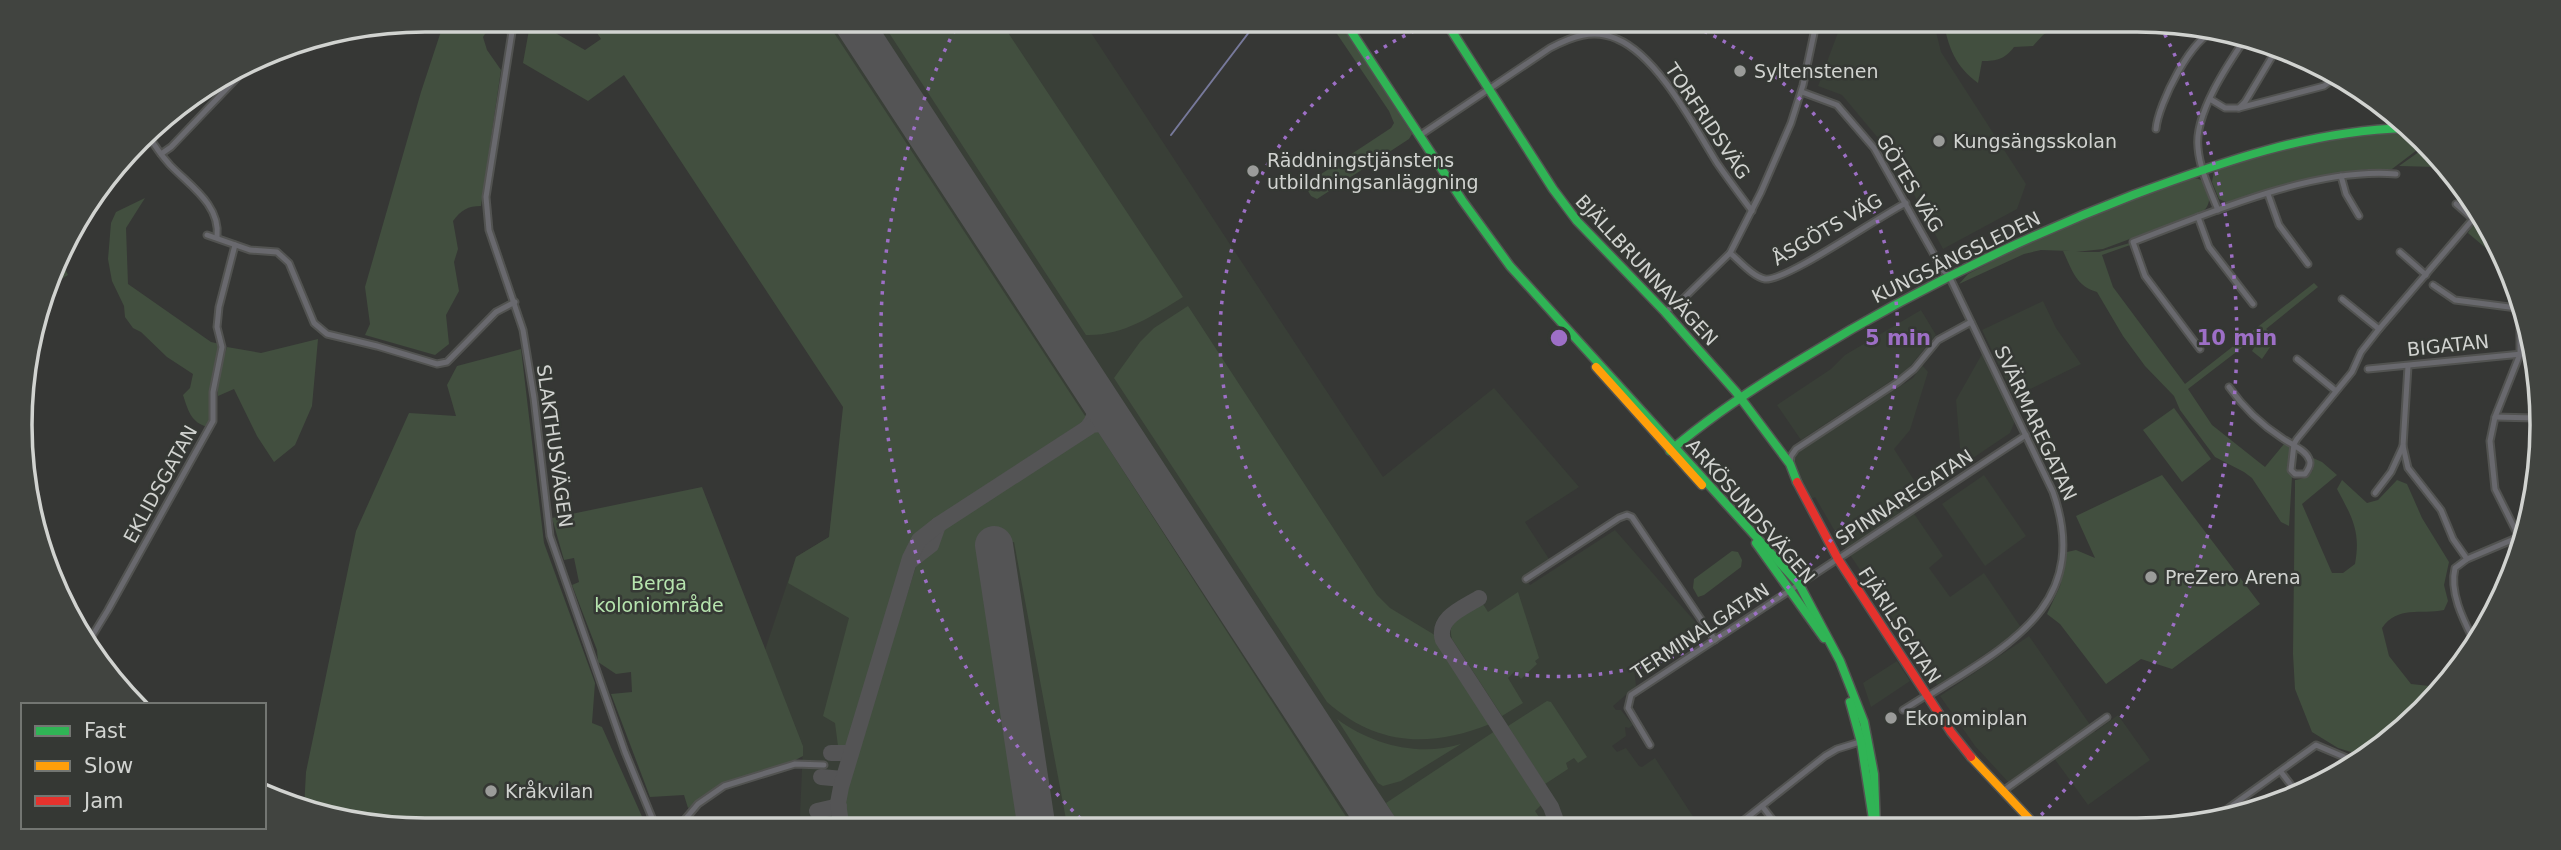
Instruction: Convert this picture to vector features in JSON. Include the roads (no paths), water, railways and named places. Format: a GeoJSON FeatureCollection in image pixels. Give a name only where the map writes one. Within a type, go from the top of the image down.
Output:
{"type":"FeatureCollection","features":[{"type":"Feature","properties":{"kind":"main road","name":"ARKÖSUNDSVÄGEN"},"geometry":{"type":"LineString","coordinates":[[1351,32],[1486,234],[1563,327],[1817,614],[1834,649],[1865,741],[1875,782],[1875,818]]}},
{"type":"Feature","properties":{"kind":"main road","name":"BJÄLLBRUNNAVÄGEN"},"geometry":{"type":"LineString","coordinates":[[1453,32],[1572,214],[1665,312],[1741,398]]}},
{"type":"Feature","properties":{"kind":"main road","name":"KUNGSÄNGSLEDEN"},"geometry":{"type":"LineString","coordinates":[[1672,449],[1741,398],[1849,329],[1949,276],[2058,224],[2202,170],[2315,137],[2355,130],[2394,128]]}},
{"type":"Feature","properties":{"kind":"main road","name":"FJÄRILSGATAN"},"geometry":{"type":"LineString","coordinates":[[1741,398],[1790,464],[1793,475],[1839,559],[1962,748],[2028,818]]}},
{"type":"Feature","properties":{"kind":"street"},"geometry":{"type":"LineString","coordinates":[[1665,312],[1684,298],[1730,253],[1778,157],[1802,92],[1814,32]]}},
{"type":"Feature","properties":{"kind":"street","name":"SLAKTHUSVÄGEN"},"geometry":{"type":"LineString","coordinates":[[512,34],[486,197],[489,230],[523,330],[550,536],[625,752],[652,818]]}},
{"type":"Feature","properties":{"kind":"street","name":"TORFRIDSVÄG"},"geometry":{"type":"LineString","coordinates":[[1419,136],[1550,48],[1573,36],[1595,34],[1617,39],[1652,66],[1670,87],[1718,164],[1752,211]]}},
{"type":"Feature","properties":{"kind":"street"},"geometry":{"type":"LineString","coordinates":[[2156,129],[2157,115],[2179,71],[2204,38]]}},
{"type":"Feature","properties":{"kind":"street"},"geometry":{"type":"LineString","coordinates":[[2218,210],[2202,170],[2197,139],[2210,99],[2241,46]]}},
{"type":"Feature","properties":{"kind":"street"},"geometry":{"type":"LineString","coordinates":[[2239,108],[2273,56]]}},
{"type":"Feature","properties":{"kind":"street"},"geometry":{"type":"LineString","coordinates":[[161,155],[234,81]]}},
{"type":"Feature","properties":{"kind":"street"},"geometry":{"type":"LineString","coordinates":[[2210,99],[2225,108],[2239,108],[2324,86],[2328,81]]}},
{"type":"Feature","properties":{"kind":"street","name":"GÖTES VÄG"},"geometry":{"type":"LineString","coordinates":[[1802,92],[1832,102],[1844,112],[1874,148],[1942,269],[1949,276]]}},
{"type":"Feature","properties":{"kind":"street"},"geometry":{"type":"LineString","coordinates":[[153,142],[161,155],[209,205],[217,222],[217,237]]}},
{"type":"Feature","properties":{"kind":"street"},"geometry":{"type":"LineString","coordinates":[[2200,349],[2145,276],[2133,242],[2218,210],[2304,183],[2370,172],[2396,174]]}},
{"type":"Feature","properties":{"kind":"street"},"geometry":{"type":"LineString","coordinates":[[2341,176],[2346,194],[2359,216]]}},
{"type":"Feature","properties":{"kind":"street"},"geometry":{"type":"LineString","coordinates":[[2268,194],[2279,225],[2308,264]]}},
{"type":"Feature","properties":{"kind":"street","name":"ÅSGÖTS VÄG"},"geometry":{"type":"LineString","coordinates":[[1730,253],[1758,276],[1772,279],[1906,203]]}},
{"type":"Feature","properties":{"kind":"street"},"geometry":{"type":"LineString","coordinates":[[2456,204],[2469,216]]}},
{"type":"Feature","properties":{"kind":"street"},"geometry":{"type":"LineString","coordinates":[[2198,217],[2209,247],[2253,304]]}},
{"type":"Feature","properties":{"kind":"street"},"geometry":{"type":"LineString","coordinates":[[2229,387],[2244,407],[2283,439],[2294,444],[2309,457],[2310,463],[2305,474],[2295,474],[2291,470],[2294,444],[2352,372],[2361,352],[2379,329],[2472,220]]}},
{"type":"Feature","properties":{"kind":"street"},"geometry":{"type":"LineString","coordinates":[[207,235],[250,250],[277,252],[289,263],[314,323],[327,334],[437,365],[447,362],[489,318],[514,302]]}},
{"type":"Feature","properties":{"kind":"street","name":"EKLIDSGATAN"},"geometry":{"type":"LineString","coordinates":[[93,635],[213,421],[215,375],[222,347],[217,327],[219,307],[235,245]]}},
{"type":"Feature","properties":{"kind":"street"},"geometry":{"type":"LineString","coordinates":[[2400,252],[2426,275]]}},
{"type":"Feature","properties":{"kind":"street","name":"SVÄRMAREGATAN"},"geometry":{"type":"LineString","coordinates":[[1903,710],[1928,696],[2027,628],[2041,612],[2054,588],[2062,564],[2064,541],[2061,514],[1949,276]]}},
{"type":"Feature","properties":{"kind":"street"},"geometry":{"type":"LineString","coordinates":[[2433,285],[2455,300],[2511,307]]}},
{"type":"Feature","properties":{"kind":"street"},"geometry":{"type":"LineString","coordinates":[[2342,299],[2379,329]]}},
{"type":"Feature","properties":{"kind":"street"},"geometry":{"type":"LineString","coordinates":[[1790,464],[1796,449],[1898,382],[1914,369],[1938,340],[1971,322]]}},
{"type":"Feature","properties":{"kind":"street"},"geometry":{"type":"LineString","coordinates":[[2515,529],[2496,489],[2490,442],[2496,417],[2519,354],[2519,337]]}},
{"type":"Feature","properties":{"kind":"street","name":"BIGATAN"},"geometry":{"type":"LineString","coordinates":[[2368,369],[2523,354]]}},
{"type":"Feature","properties":{"kind":"street"},"geometry":{"type":"LineString","coordinates":[[2297,359],[2336,391]]}},
{"type":"Feature","properties":{"kind":"street"},"geometry":{"type":"LineString","coordinates":[[2408,366],[2403,446],[2408,468],[2441,510],[2453,539],[2467,559]]}},
{"type":"Feature","properties":{"kind":"street"},"geometry":{"type":"LineString","coordinates":[[2496,417],[2530,418]]}},
{"type":"Feature","properties":{"kind":"street","name":"SPINNAREGATAN"},"geometry":{"type":"LineString","coordinates":[[1795,587],[2026,435]]}},
{"type":"Feature","properties":{"kind":"street"},"geometry":{"type":"LineString","coordinates":[[2375,493],[2390,472],[2403,446]]}},
{"type":"Feature","properties":{"kind":"street"},"geometry":{"type":"LineString","coordinates":[[1526,579],[1627,515],[1632,517],[1715,640]]}},
{"type":"Feature","properties":{"kind":"street"},"geometry":{"type":"LineString","coordinates":[[2470,633],[2462,616],[2453,577],[2455,568],[2467,559],[2511,543]]}},
{"type":"Feature","properties":{"kind":"street","name":"TERMINALGATAN"},"geometry":{"type":"LineString","coordinates":[[1650,745],[1628,708],[1632,695],[1795,587]]}},
{"type":"Feature","properties":{"kind":"street"},"geometry":{"type":"LineString","coordinates":[[2003,792],[2107,717]]}},
{"type":"Feature","properties":{"kind":"street"},"geometry":{"type":"LineString","coordinates":[[1747,818],[1825,756],[1837,749],[1865,741]]}},
{"type":"Feature","properties":{"kind":"street"},"geometry":{"type":"LineString","coordinates":[[2231,807],[2316,745],[2346,757]]}},
{"type":"Feature","properties":{"kind":"street"},"geometry":{"type":"LineString","coordinates":[[686,818],[698,804],[724,786],[795,764],[824,765]]}},
{"type":"Feature","properties":{"kind":"street"},"geometry":{"type":"LineString","coordinates":[[2281,772],[2292,787]]}},
{"type":"Feature","properties":{"kind":"street"},"geometry":{"type":"LineString","coordinates":[[1762,806],[1771,818]]}},
{"type":"Feature","properties":{"kind":"waterway"},"geometry":{"type":"LineString","coordinates":[[1171,135],[1249,32]]}},
{"type":"Feature","properties":{"kind":"place","name":"Syltenstenen"},"geometry":{"type":"Point","coordinates":[1740,71]}},
{"type":"Feature","properties":{"kind":"place","name":"Kungsängsskolan"},"geometry":{"type":"Point","coordinates":[1939,141]}},
{"type":"Feature","properties":{"kind":"place","name":"Räddningstjänstens utbildningsanläggning"},"geometry":{"type":"Point","coordinates":[1253,171]}},
{"type":"Feature","properties":{"kind":"place","name":"PreZero Arena"},"geometry":{"type":"Point","coordinates":[2151,577]}},
{"type":"Feature","properties":{"kind":"place","name":"Ekonomiplan"},"geometry":{"type":"Point","coordinates":[1891,718]}},
{"type":"Feature","properties":{"kind":"place","name":"Kråkvilan"},"geometry":{"type":"Point","coordinates":[491,791]}},
{"type":"Feature","properties":{"kind":"park label","name":"Berga koloniområde"},"geometry":{"type":"Point","coordinates":[659,594]}}]}
